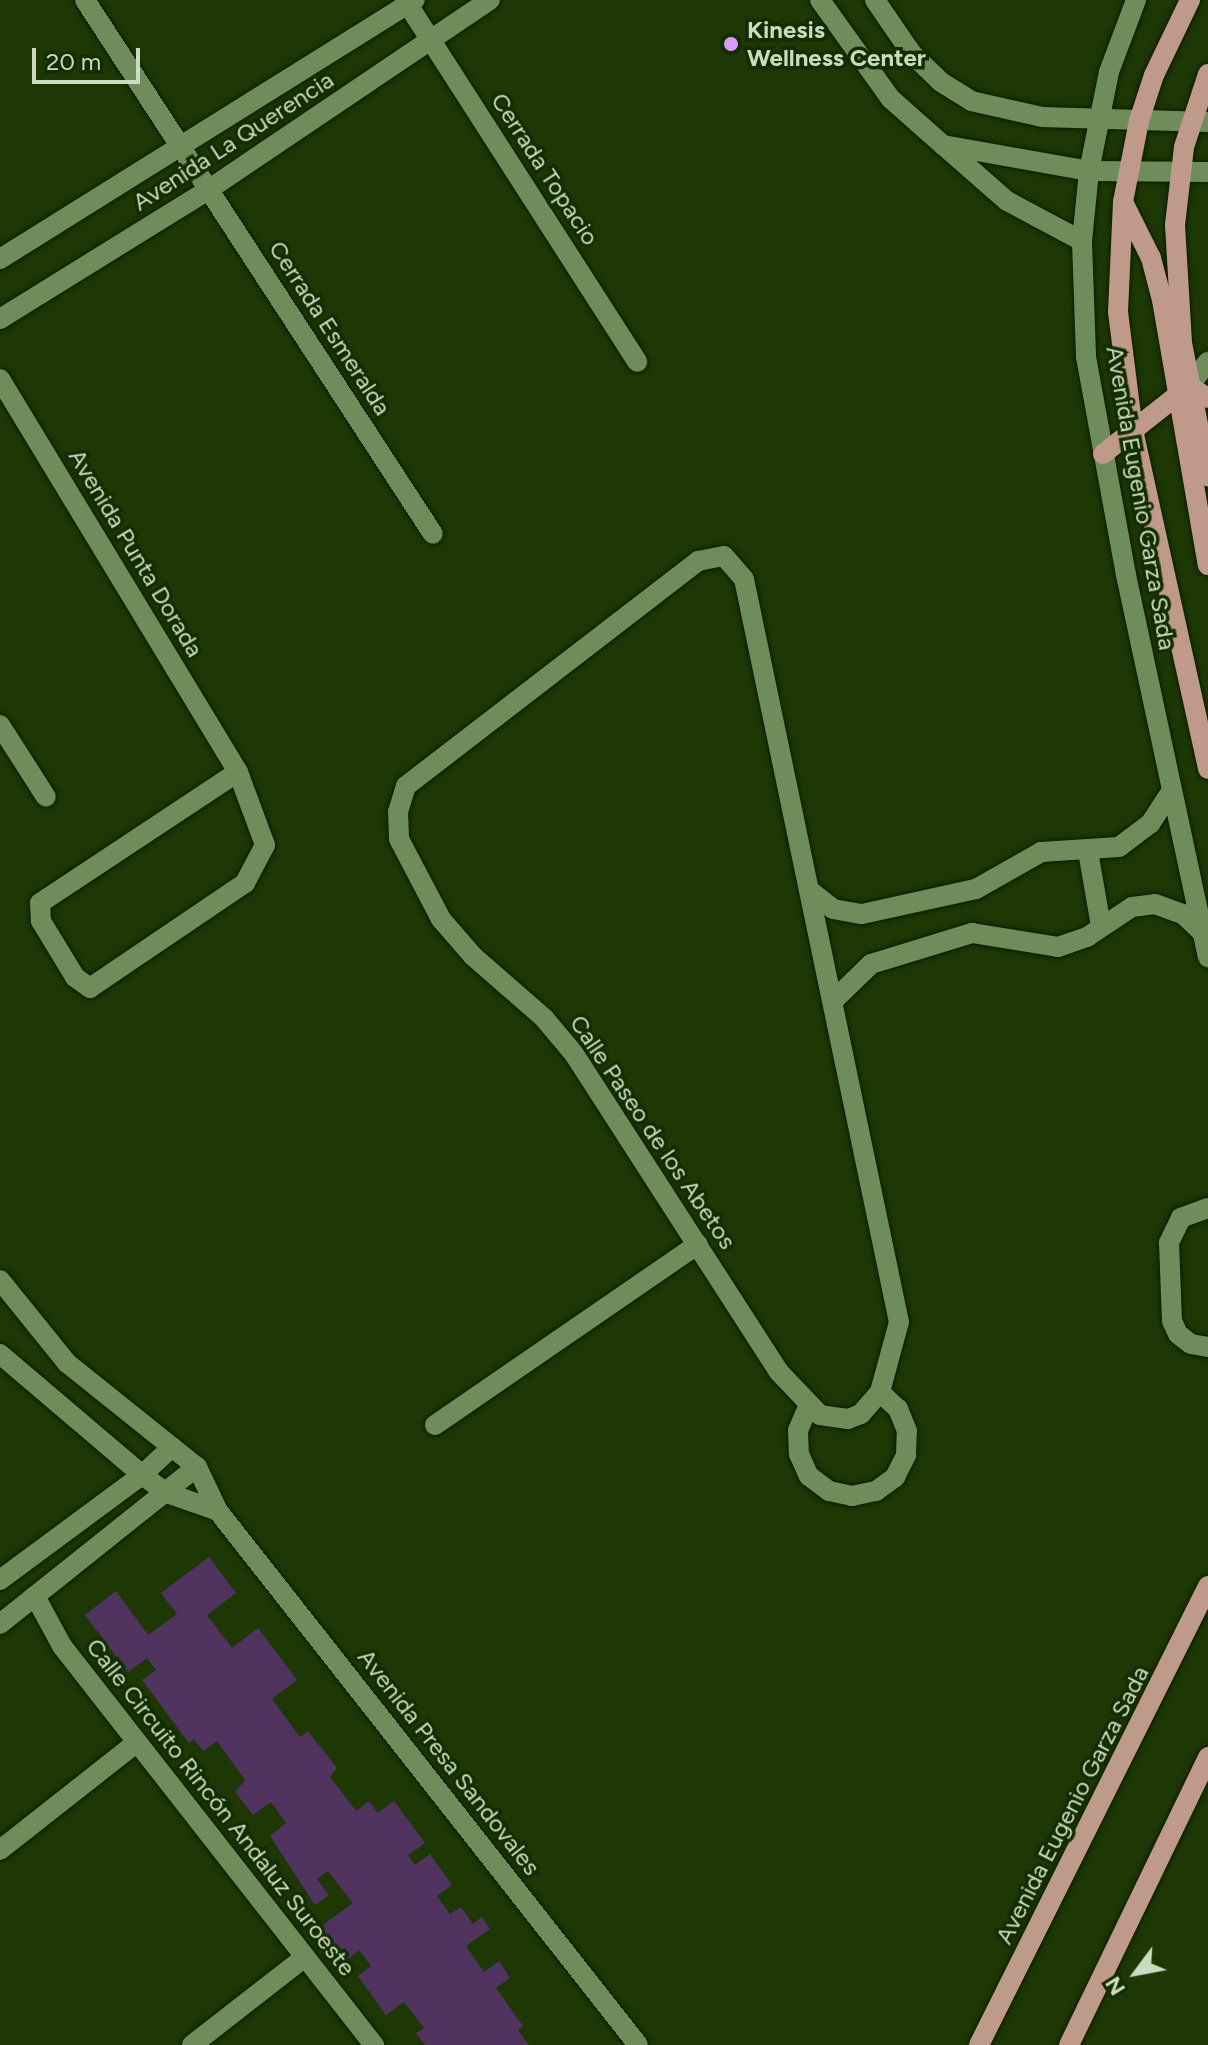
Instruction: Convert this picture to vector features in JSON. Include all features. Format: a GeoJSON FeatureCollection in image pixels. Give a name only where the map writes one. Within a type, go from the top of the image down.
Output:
{"type":"FeatureCollection","features":[{"type":"Feature","properties":{"kind":"main road","name":"Avenida Eugenio Garza Sada"},"geometry":{"type":"LineString","coordinates":[[1190,0],[1154,75],[1139,121],[1123,202],[1118,312],[1133,430],[1208,769]]}},
{"type":"Feature","properties":{"kind":"main road"},"geometry":{"type":"LineString","coordinates":[[1208,74],[1199,122],[1178,174],[1176,279],[1183,392],[1208,565]]}},
{"type":"Feature","properties":{"kind":"main road"},"geometry":{"type":"LineString","coordinates":[[1123,202],[1158,286],[1183,392],[1208,476]]}},
{"type":"Feature","properties":{"kind":"main road"},"geometry":{"type":"LineString","coordinates":[[1183,392],[1208,398]]}},
{"type":"Feature","properties":{"kind":"main road"},"geometry":{"type":"LineString","coordinates":[[1103,454],[1183,392]]}},
{"type":"Feature","properties":{"kind":"main road","name":"Avenida Eugenio Garza Sada"},"geometry":{"type":"LineString","coordinates":[[979,2045],[1208,1586]]}},
{"type":"Feature","properties":{"kind":"main road"},"geometry":{"type":"LineString","coordinates":[[1069,2045],[1208,1757]]}},
{"type":"Feature","properties":{"kind":"street","name":"Cerrada Esmeralda"},"geometry":{"type":"LineString","coordinates":[[85,0],[433,534]]}},
{"type":"Feature","properties":{"kind":"street","name":"Avenida La Querencia"},"geometry":{"type":"LineString","coordinates":[[0,319],[208,190],[432,42],[490,0]]}},
{"type":"Feature","properties":{"kind":"street"},"geometry":{"type":"LineString","coordinates":[[820,0],[891,99],[1007,201],[1082,241]]}},
{"type":"Feature","properties":{"kind":"street"},"geometry":{"type":"LineString","coordinates":[[875,0],[912,54],[941,82],[971,101],[1003,113],[1199,122]]}},
{"type":"Feature","properties":{"kind":"street","name":"Avenida Eugenio Garza Sada"},"geometry":{"type":"LineString","coordinates":[[1136,0],[1098,118],[1089,171],[1082,241],[1086,357],[1171,792],[1208,957]]}},
{"type":"Feature","properties":{"kind":"street","name":"Avenida La Querencia"},"geometry":{"type":"LineString","coordinates":[[0,259],[183,150],[409,2]]}},
{"type":"Feature","properties":{"kind":"street","name":"Cerrada Topacio"},"geometry":{"type":"LineString","coordinates":[[409,2],[637,362]]}},
{"type":"Feature","properties":{"kind":"street"},"geometry":{"type":"LineString","coordinates":[[943,145],[1089,171],[1208,172]]}},
{"type":"Feature","properties":{"kind":"street"},"geometry":{"type":"LineString","coordinates":[[1183,392],[1208,362]]}},
{"type":"Feature","properties":{"kind":"street","name":"Avenida Punta Dorada"},"geometry":{"type":"LineString","coordinates":[[0,379],[233,764],[265,845],[245,883],[90,988],[75,977],[41,921],[40,903],[233,764]]}},
{"type":"Feature","properties":{"kind":"street","name":"Calle Paseo de los Abetos"},"geometry":{"type":"LineString","coordinates":[[808,1407],[779,1372],[575,1055],[544,1018],[473,956],[441,919],[408,864],[399,839],[398,812],[406,786],[698,561],[724,556],[744,579],[899,1322],[880,1392]]}},
{"type":"Feature","properties":{"kind":"street"},"geometry":{"type":"LineString","coordinates":[[1,727],[8,755],[46,797]]}},
{"type":"Feature","properties":{"kind":"street"},"geometry":{"type":"LineString","coordinates":[[809,890],[833,909],[862,914],[976,889],[1041,852],[1119,847],[1140,833],[1171,792]]}},
{"type":"Feature","properties":{"kind":"street"},"geometry":{"type":"LineString","coordinates":[[1088,851],[1101,926]]}},
{"type":"Feature","properties":{"kind":"street"},"geometry":{"type":"LineString","coordinates":[[834,1000],[871,964],[957,937],[987,933],[1058,947],[1132,907],[1155,904],[1183,914],[1204,934]]}},
{"type":"Feature","properties":{"kind":"street"},"geometry":{"type":"LineString","coordinates":[[1208,1208],[1181,1218],[1169,1243],[1172,1321],[1178,1334],[1191,1344],[1208,1347]]}},
{"type":"Feature","properties":{"kind":"street"},"geometry":{"type":"LineString","coordinates":[[435,1425],[698,1244]]}},
{"type":"Feature","properties":{"kind":"street","name":"Avenida Presa Sandovales"},"geometry":{"type":"LineString","coordinates":[[0,1280],[67,1363],[197,1467],[218,1511],[638,2045]]}},
{"type":"Feature","properties":{"kind":"street"},"geometry":{"type":"LineString","coordinates":[[0,1354],[142,1475],[167,1493],[218,1511]]}},
{"type":"Feature","properties":{"kind":"street"},"geometry":{"type":"LineString","coordinates":[[880,1392],[898,1409],[907,1431],[906,1455],[895,1477],[864,1494],[829,1491],[809,1476],[799,1454],[798,1430],[808,1407],[820,1415],[848,1419],[861,1414],[880,1392]]}},
{"type":"Feature","properties":{"kind":"street"},"geometry":{"type":"LineString","coordinates":[[0,1580],[142,1475],[172,1447]]}},
{"type":"Feature","properties":{"kind":"street"},"geometry":{"type":"LineString","coordinates":[[0,1624],[197,1467]]}},
{"type":"Feature","properties":{"kind":"street","name":"Calle Circuito Rincón Andaluz Suroeste"},"geometry":{"type":"LineString","coordinates":[[35,1596],[62,1646],[374,2045]]}},
{"type":"Feature","properties":{"kind":"street"},"geometry":{"type":"LineString","coordinates":[[0,1850],[137,1742]]}},
{"type":"Feature","properties":{"kind":"street"},"geometry":{"type":"LineString","coordinates":[[192,2045],[305,1957]]}},
{"type":"Feature","properties":{"kind":"building"},"geometry":{"type":"Polygon","coordinates":[[[209,1557],[236,1593],[207,1615],[232,1648],[258,1628],[297,1680],[272,1699],[300,1737],[308,1731],[337,1768],[330,1777],[356,1811],[369,1801],[378,1813],[394,1801],[425,1843],[408,1855],[415,1865],[430,1854],[452,1885],[437,1896],[450,1914],[461,1907],[473,1924],[482,1917],[490,1929],[466,1946],[484,1972],[499,1961],[510,1978],[496,1988],[523,2026],[518,2030],[529,2045],[425,2045],[416,2033],[424,2028],[404,2002],[386,2015],[358,1976],[371,1966],[359,1950],[346,1961],[320,1927],[353,1903],[328,1871],[317,1879],[329,1895],[315,1905],[270,1836],[286,1823],[271,1802],[253,1815],[235,1792],[245,1780],[217,1741],[203,1751],[194,1739],[189,1743],[142,1680],[156,1670],[147,1658],[128,1672],[85,1615],[116,1591],[148,1635],[177,1614],[161,1593],[209,1557]]]}},
{"type":"Feature","properties":{"kind":"place","name":"Kinesis Wellness Center"},"geometry":{"type":"Point","coordinates":[731,44]}}]}
